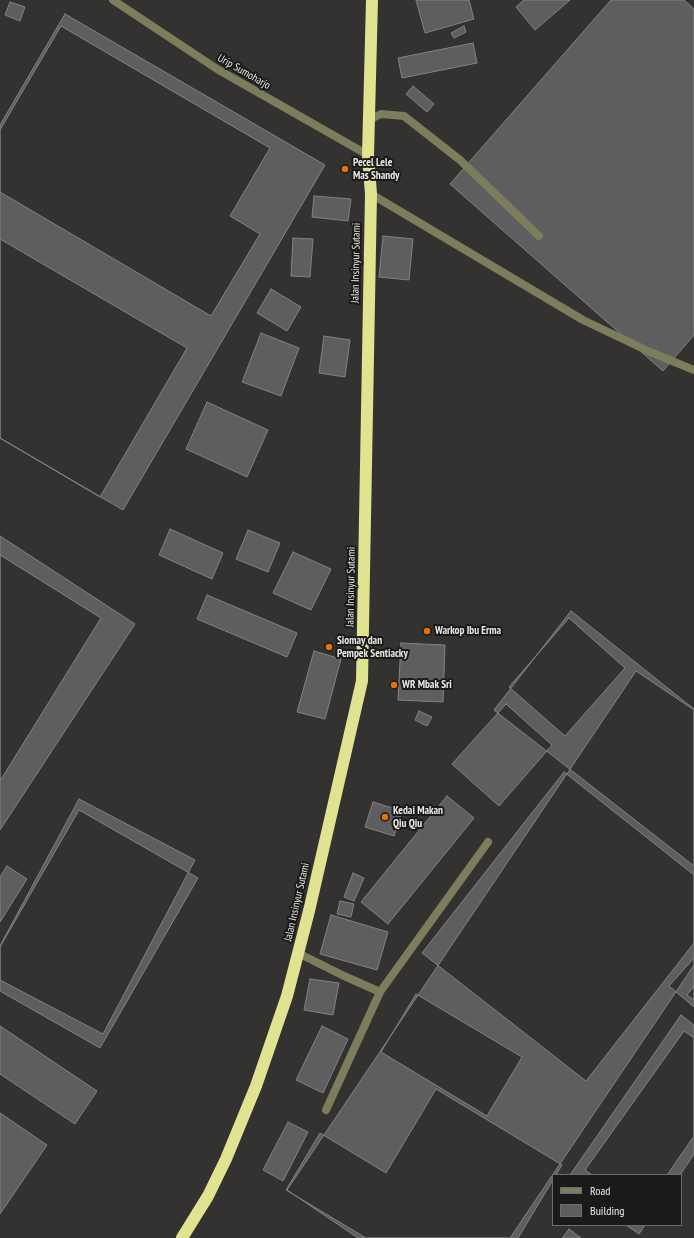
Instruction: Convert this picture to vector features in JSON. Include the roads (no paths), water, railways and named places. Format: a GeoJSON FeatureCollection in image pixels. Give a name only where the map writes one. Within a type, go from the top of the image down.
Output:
{"type":"FeatureCollection","features":[{"type":"Feature","properties":{"kind":"highway","name":"Jalan Insinyur Sutami"},"geometry":{"type":"LineString","coordinates":[[182,1238],[208,1196],[229,1152],[256,1086],[287,996],[362,681],[371,194],[368,155],[372,0]]}},
{"type":"Feature","properties":{"kind":"street","name":"Urip Sumoharjo"},"geometry":{"type":"LineString","coordinates":[[113,0],[217,69],[368,155]]}},
{"type":"Feature","properties":{"kind":"street"},"geometry":{"type":"LineString","coordinates":[[369,120],[381,114],[404,116],[460,160],[539,236]]}},
{"type":"Feature","properties":{"kind":"street"},"geometry":{"type":"LineString","coordinates":[[371,194],[583,320],[648,351],[694,370]]}},
{"type":"Feature","properties":{"kind":"street"},"geometry":{"type":"LineString","coordinates":[[326,1110],[380,992],[488,842]]}},
{"type":"Feature","properties":{"kind":"street"},"geometry":{"type":"LineString","coordinates":[[298,953],[380,992]]}},
{"type":"Feature","properties":{"kind":"place","name":"Pecel Lele Mas Shandy"},"geometry":{"type":"Point","coordinates":[345,169]}},
{"type":"Feature","properties":{"kind":"place","name":"Warkop Ibu Erma"},"geometry":{"type":"Point","coordinates":[427,631]}},
{"type":"Feature","properties":{"kind":"place","name":"Siomay dan Pempek Sentiacky"},"geometry":{"type":"Point","coordinates":[329,647]}},
{"type":"Feature","properties":{"kind":"place","name":"WR Mbak Sri"},"geometry":{"type":"Point","coordinates":[394,685]}},
{"type":"Feature","properties":{"kind":"place","name":"Kedai Makan Qiu Qiu"},"geometry":{"type":"Point","coordinates":[385,817]}}]}
